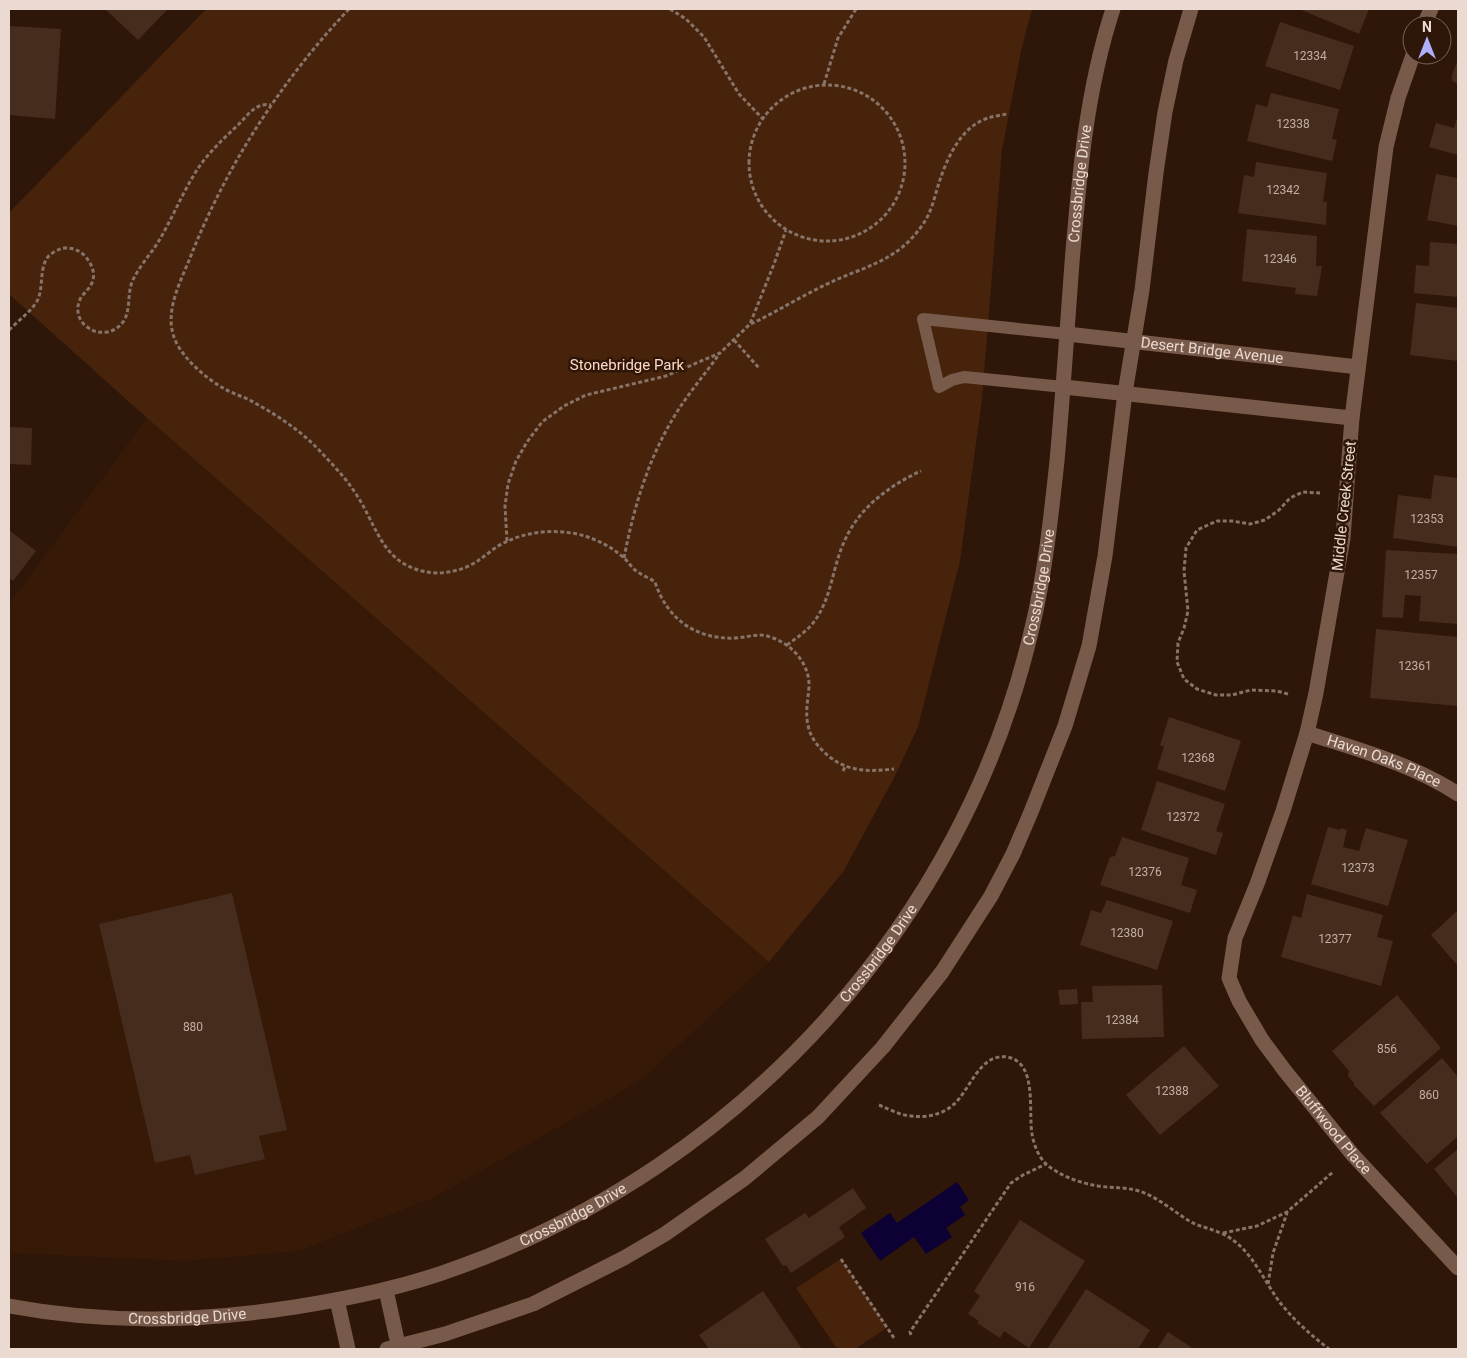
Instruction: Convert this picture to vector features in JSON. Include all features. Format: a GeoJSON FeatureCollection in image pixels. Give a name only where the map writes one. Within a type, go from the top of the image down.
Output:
{"type":"FeatureCollection","features":[{"type":"Feature","properties":{"kind":"street","name":"Crossbridge Drive"},"geometry":{"type":"LineString","coordinates":[[9,1306],[87,1317],[155,1319],[252,1314],[386,1290],[458,1268],[564,1222],[615,1194],[655,1168],[702,1135],[745,1100],[831,1016],[899,927],[931,878],[958,829],[983,777],[1018,682],[1033,626],[1051,519],[1064,387],[1075,225],[1086,122],[1094,77],[1113,9]]}},
{"type":"Feature","properties":{"kind":"street"},"geometry":{"type":"LineString","coordinates":[[386,1290],[395,1348],[445,1334],[533,1304],[624,1258],[665,1234],[745,1178],[818,1117],[883,1047],[914,1010],[942,972],[991,896],[1009,862],[1031,812],[1065,726],[1089,646],[1112,507],[1125,393],[1134,341],[1165,112],[1176,60],[1191,9]]}},
{"type":"Feature","properties":{"kind":"street","name":"Middle Creek Street"},"geometry":{"type":"LineString","coordinates":[[1229,978],[1235,938],[1283,811],[1307,733],[1316,693],[1343,538],[1352,418],[1386,147],[1398,98],[1410,65]]}},
{"type":"Feature","properties":{"kind":"street","name":"Desert Bridge Avenue"},"geometry":{"type":"LineString","coordinates":[[1067,334],[1358,367]]}},
{"type":"Feature","properties":{"kind":"street"},"geometry":{"type":"LineString","coordinates":[[1064,387],[1352,418]]}},
{"type":"Feature","properties":{"kind":"street","name":"Haven Oaks Place"},"geometry":{"type":"LineString","coordinates":[[1307,733],[1416,771],[1458,794]]}},
{"type":"Feature","properties":{"kind":"street","name":"Bluffwood Place"},"geometry":{"type":"LineString","coordinates":[[1229,978],[1239,1001],[1255,1028],[1285,1071],[1353,1155],[1458,1268]]}},
{"type":"Feature","properties":{"kind":"street"},"geometry":{"type":"LineString","coordinates":[[337,1300],[348,1349]]}},
{"type":"Feature","properties":{"kind":"lane"},"geometry":{"type":"LineString","coordinates":[[1064,387],[964,377],[952,380],[939,387],[923,320],[1067,334]]}},
{"type":"Feature","properties":{"kind":"path"},"geometry":{"type":"LineString","coordinates":[[349,9],[327,32],[296,70],[271,105],[234,164],[203,224],[177,289],[172,309],[172,327],[176,342],[184,354],[203,374],[223,388],[253,402],[282,419],[309,440],[334,465],[355,492],[382,542],[393,557],[407,566],[425,572],[446,572],[463,569],[477,562],[507,541],[546,531],[566,532],[587,537],[609,546],[637,572],[655,582],[658,592],[667,607],[690,628],[722,638],[763,634],[787,645],[798,655],[806,670],[809,686],[806,708],[808,725],[815,742],[828,755],[845,767],[863,770],[894,769]]}},
{"type":"Feature","properties":{"kind":"path"},"geometry":{"type":"LineString","coordinates":[[670,9],[686,19],[704,37],[740,94],[762,118]]}},
{"type":"Feature","properties":{"kind":"path"},"geometry":{"type":"LineString","coordinates":[[824,84],[838,38],[856,9]]}},
{"type":"Feature","properties":{"kind":"path"},"geometry":{"type":"LineString","coordinates":[[824,84],[842,86],[860,92],[875,101],[888,114],[898,130],[904,147],[903,183],[896,200],[872,227],[856,235],[838,240],[802,237],[786,230],[760,204],[752,187],[748,170],[749,152],[754,134],[762,118],[774,105],[789,94],[824,84]]}},
{"type":"Feature","properties":{"kind":"path"},"geometry":{"type":"LineString","coordinates":[[9,330],[35,303],[40,294],[45,260],[52,253],[62,248],[74,248],[83,254],[90,261],[93,270],[93,280],[90,287],[81,297],[78,306],[78,316],[83,324],[90,330],[101,333],[111,332],[119,327],[125,320],[130,289],[137,271],[157,244],[194,174],[213,149],[253,109],[264,104],[271,105]]}},
{"type":"Feature","properties":{"kind":"path"},"geometry":{"type":"LineString","coordinates":[[624,558],[629,528],[638,497],[661,440],[678,411],[720,353],[750,324],[826,284],[873,266],[893,255],[911,240],[924,223],[932,205],[945,164],[955,146],[968,130],[987,119],[1007,114]]}},
{"type":"Feature","properties":{"kind":"path"},"geometry":{"type":"LineString","coordinates":[[750,324],[786,230]]}},
{"type":"Feature","properties":{"kind":"path"},"geometry":{"type":"LineString","coordinates":[[734,340],[759,368]]}},
{"type":"Feature","properties":{"kind":"path"},"geometry":{"type":"LineString","coordinates":[[507,541],[505,506],[508,484],[516,461],[526,442],[542,422],[564,406],[586,395],[666,376],[720,353]]}},
{"type":"Feature","properties":{"kind":"path"},"geometry":{"type":"LineString","coordinates":[[787,645],[809,628],[822,610],[828,596],[838,558],[854,523],[885,492],[921,471]]}},
{"type":"Feature","properties":{"kind":"path"},"geometry":{"type":"LineString","coordinates":[[1288,694],[1277,691],[1251,690],[1232,695],[1216,695],[1198,689],[1184,679],[1177,662],[1178,644],[1188,611],[1184,571],[1186,548],[1197,530],[1217,521],[1250,524],[1264,520],[1279,510],[1290,498],[1303,492],[1320,493]]}},
{"type":"Feature","properties":{"kind":"path"},"geometry":{"type":"LineString","coordinates":[[843,771],[845,767]]}},
{"type":"Feature","properties":{"kind":"path"},"geometry":{"type":"LineString","coordinates":[[879,1105],[893,1112],[910,1116],[926,1117],[940,1114],[953,1106],[963,1094],[976,1072],[985,1064],[995,1058],[1006,1057],[1016,1061],[1024,1069],[1029,1081],[1032,1132],[1035,1145],[1046,1164],[1079,1182],[1098,1186],[1124,1187],[1140,1192],[1168,1206],[1191,1222],[1222,1233],[1236,1242],[1246,1251],[1282,1305],[1297,1322],[1329,1349]]}},
{"type":"Feature","properties":{"kind":"path"},"geometry":{"type":"LineString","coordinates":[[911,1335],[910,1332],[1011,1183],[1046,1164]]}},
{"type":"Feature","properties":{"kind":"path"},"geometry":{"type":"LineString","coordinates":[[1222,1233],[1257,1226],[1287,1212],[1333,1172]]}},
{"type":"Feature","properties":{"kind":"path"},"geometry":{"type":"LineString","coordinates":[[1268,1285],[1272,1254],[1287,1212]]}},
{"type":"Feature","properties":{"kind":"path"},"geometry":{"type":"LineString","coordinates":[[841,1259],[894,1338]]}},
{"type":"Feature","properties":{"kind":"shaded area"},"geometry":{"type":"Polygon","coordinates":[[[147,418],[769,962],[640,1081],[435,1197],[299,1251],[185,1261],[9,1253],[9,604],[147,418]]]}},
{"type":"Feature","properties":{"kind":"shaded area"},"geometry":{"type":"Polygon","coordinates":[[[957,1182],[969,1200],[960,1207],[965,1215],[946,1228],[952,1237],[926,1254],[914,1237],[880,1261],[861,1233],[890,1213],[897,1223],[957,1182]]]}},
{"type":"Feature","properties":{"kind":"green space","name":"Stonebridge Park"},"geometry":{"type":"Polygon","coordinates":[[[206,9],[1032,9],[1021,51],[1002,150],[982,399],[960,561],[918,727],[893,780],[843,872],[769,962],[147,418],[9,294],[9,213],[206,9]]]}},
{"type":"Feature","properties":{"kind":"green space"},"geometry":{"type":"Polygon","coordinates":[[[841,1259],[888,1327],[855,1349],[837,1349],[796,1288],[841,1259]]]}},
{"type":"Feature","properties":{"kind":"building"},"geometry":{"type":"Polygon","coordinates":[[[105,9],[168,9],[138,40],[105,9]]]}},
{"type":"Feature","properties":{"kind":"building"},"geometry":{"type":"Polygon","coordinates":[[[1299,9],[1369,9],[1359,34],[1299,9]]]}},
{"type":"Feature","properties":{"kind":"building"},"geometry":{"type":"Polygon","coordinates":[[[1280,22],[1354,46],[1340,90],[1265,66],[1280,22]]]}},
{"type":"Feature","properties":{"kind":"building"},"geometry":{"type":"Polygon","coordinates":[[[9,26],[61,29],[55,119],[9,115],[9,26]]]}},
{"type":"Feature","properties":{"kind":"building"},"geometry":{"type":"Polygon","coordinates":[[[1458,59],[1458,84],[1452,81],[1452,75],[1458,59]]]}},
{"type":"Feature","properties":{"kind":"building"},"geometry":{"type":"Polygon","coordinates":[[[1271,93],[1339,109],[1332,139],[1337,140],[1332,161],[1247,141],[1256,104],[1267,107],[1271,93]]]}},
{"type":"Feature","properties":{"kind":"building"},"geometry":{"type":"Polygon","coordinates":[[[1458,115],[1458,155],[1429,147],[1436,123],[1454,128],[1458,115]]]}},
{"type":"Feature","properties":{"kind":"building"},"geometry":{"type":"Polygon","coordinates":[[[1256,162],[1327,173],[1323,202],[1327,202],[1326,225],[1238,213],[1244,175],[1254,177],[1256,162]]]}},
{"type":"Feature","properties":{"kind":"building"},"geometry":{"type":"Polygon","coordinates":[[[1436,174],[1458,178],[1458,226],[1427,220],[1436,174]]]}},
{"type":"Feature","properties":{"kind":"building"},"geometry":{"type":"Polygon","coordinates":[[[1247,229],[1317,236],[1316,266],[1322,266],[1317,296],[1295,294],[1296,288],[1242,281],[1247,229]]]}},
{"type":"Feature","properties":{"kind":"building"},"geometry":{"type":"Polygon","coordinates":[[[1430,242],[1458,244],[1458,297],[1414,293],[1416,265],[1429,266],[1430,242]]]}},
{"type":"Feature","properties":{"kind":"building"},"geometry":{"type":"Polygon","coordinates":[[[1416,303],[1458,308],[1458,361],[1410,355],[1416,303]]]}},
{"type":"Feature","properties":{"kind":"building"},"geometry":{"type":"Polygon","coordinates":[[[9,427],[32,428],[31,465],[9,464],[9,427]]]}},
{"type":"Feature","properties":{"kind":"building"},"geometry":{"type":"Polygon","coordinates":[[[1434,475],[1458,478],[1458,547],[1393,538],[1398,495],[1431,499],[1434,475]]]}},
{"type":"Feature","properties":{"kind":"building"},"geometry":{"type":"Polygon","coordinates":[[[9,530],[36,551],[13,581],[9,578],[9,530]]]}},
{"type":"Feature","properties":{"kind":"building"},"geometry":{"type":"Polygon","coordinates":[[[1386,550],[1458,554],[1458,624],[1419,621],[1421,596],[1405,595],[1403,618],[1382,617],[1386,550]]]}},
{"type":"Feature","properties":{"kind":"building"},"geometry":{"type":"Polygon","coordinates":[[[1376,629],[1458,637],[1457,706],[1370,698],[1376,629]]]}},
{"type":"Feature","properties":{"kind":"building"},"geometry":{"type":"Polygon","coordinates":[[[1169,717],[1241,741],[1225,791],[1157,769],[1164,747],[1160,745],[1169,717]]]}},
{"type":"Feature","properties":{"kind":"building"},"geometry":{"type":"Polygon","coordinates":[[[1157,781],[1225,804],[1216,831],[1223,833],[1216,855],[1141,830],[1157,781]]]}},
{"type":"Feature","properties":{"kind":"building"},"geometry":{"type":"Polygon","coordinates":[[[1328,827],[1347,830],[1343,847],[1359,851],[1366,828],[1408,840],[1388,906],[1311,884],[1328,827]]]}},
{"type":"Feature","properties":{"kind":"building"},"geometry":{"type":"Polygon","coordinates":[[[1122,837],[1189,858],[1181,885],[1197,890],[1190,913],[1100,885],[1110,857],[1115,856],[1122,837]]]}},
{"type":"Feature","properties":{"kind":"building"},"geometry":{"type":"Polygon","coordinates":[[[232,893],[287,1130],[259,1136],[265,1159],[195,1175],[190,1155],[155,1163],[99,924],[232,893]]]}},
{"type":"Feature","properties":{"kind":"building"},"geometry":{"type":"Polygon","coordinates":[[[1307,894],[1383,915],[1377,937],[1393,941],[1381,986],[1281,957],[1293,915],[1301,918],[1307,894]]]}},
{"type":"Feature","properties":{"kind":"building"},"geometry":{"type":"Polygon","coordinates":[[[1107,900],[1173,921],[1157,970],[1080,945],[1091,910],[1101,913],[1107,900]]]}},
{"type":"Feature","properties":{"kind":"building"},"geometry":{"type":"Polygon","coordinates":[[[1458,910],[1458,966],[1431,935],[1458,910]]]}},
{"type":"Feature","properties":{"kind":"building"},"geometry":{"type":"Polygon","coordinates":[[[1162,985],[1164,1037],[1082,1039],[1081,1002],[1093,1002],[1092,986],[1162,985]]]}},
{"type":"Feature","properties":{"kind":"building"},"geometry":{"type":"Polygon","coordinates":[[[1077,989],[1078,1004],[1060,1005],[1058,990],[1077,989]]]}},
{"type":"Feature","properties":{"kind":"building"},"geometry":{"type":"Polygon","coordinates":[[[1397,995],[1441,1048],[1374,1106],[1354,1085],[1348,1076],[1349,1071],[1332,1051],[1397,995]]]}},
{"type":"Feature","properties":{"kind":"building"},"geometry":{"type":"Polygon","coordinates":[[[1184,1046],[1219,1086],[1160,1135],[1126,1095],[1184,1046]]]}},
{"type":"Feature","properties":{"kind":"building"},"geometry":{"type":"Polygon","coordinates":[[[1442,1058],[1458,1077],[1458,1136],[1427,1164],[1380,1113],[1442,1058]]]}},
{"type":"Feature","properties":{"kind":"building"},"geometry":{"type":"Polygon","coordinates":[[[1458,1149],[1458,1198],[1434,1169],[1458,1149]]]}},
{"type":"Feature","properties":{"kind":"building"},"geometry":{"type":"Polygon","coordinates":[[[853,1188],[866,1208],[839,1227],[845,1237],[791,1273],[786,1265],[783,1266],[765,1239],[805,1213],[809,1218],[853,1188]]]}},
{"type":"Feature","properties":{"kind":"building"},"geometry":{"type":"Polygon","coordinates":[[[1020,1220],[1085,1261],[1029,1348],[1004,1331],[1000,1338],[977,1323],[979,1321],[968,1314],[980,1296],[974,1291],[1020,1220]]]}},
{"type":"Feature","properties":{"kind":"building"},"geometry":{"type":"Polygon","coordinates":[[[1086,1289],[1150,1330],[1138,1349],[1047,1349],[1086,1289]]]}},
{"type":"Feature","properties":{"kind":"building"},"geometry":{"type":"Polygon","coordinates":[[[763,1291],[802,1349],[709,1349],[699,1335],[763,1291]]]}},
{"type":"Feature","properties":{"kind":"building"},"geometry":{"type":"Polygon","coordinates":[[[1168,1332],[1194,1349],[1157,1349],[1168,1332]]]}}]}
